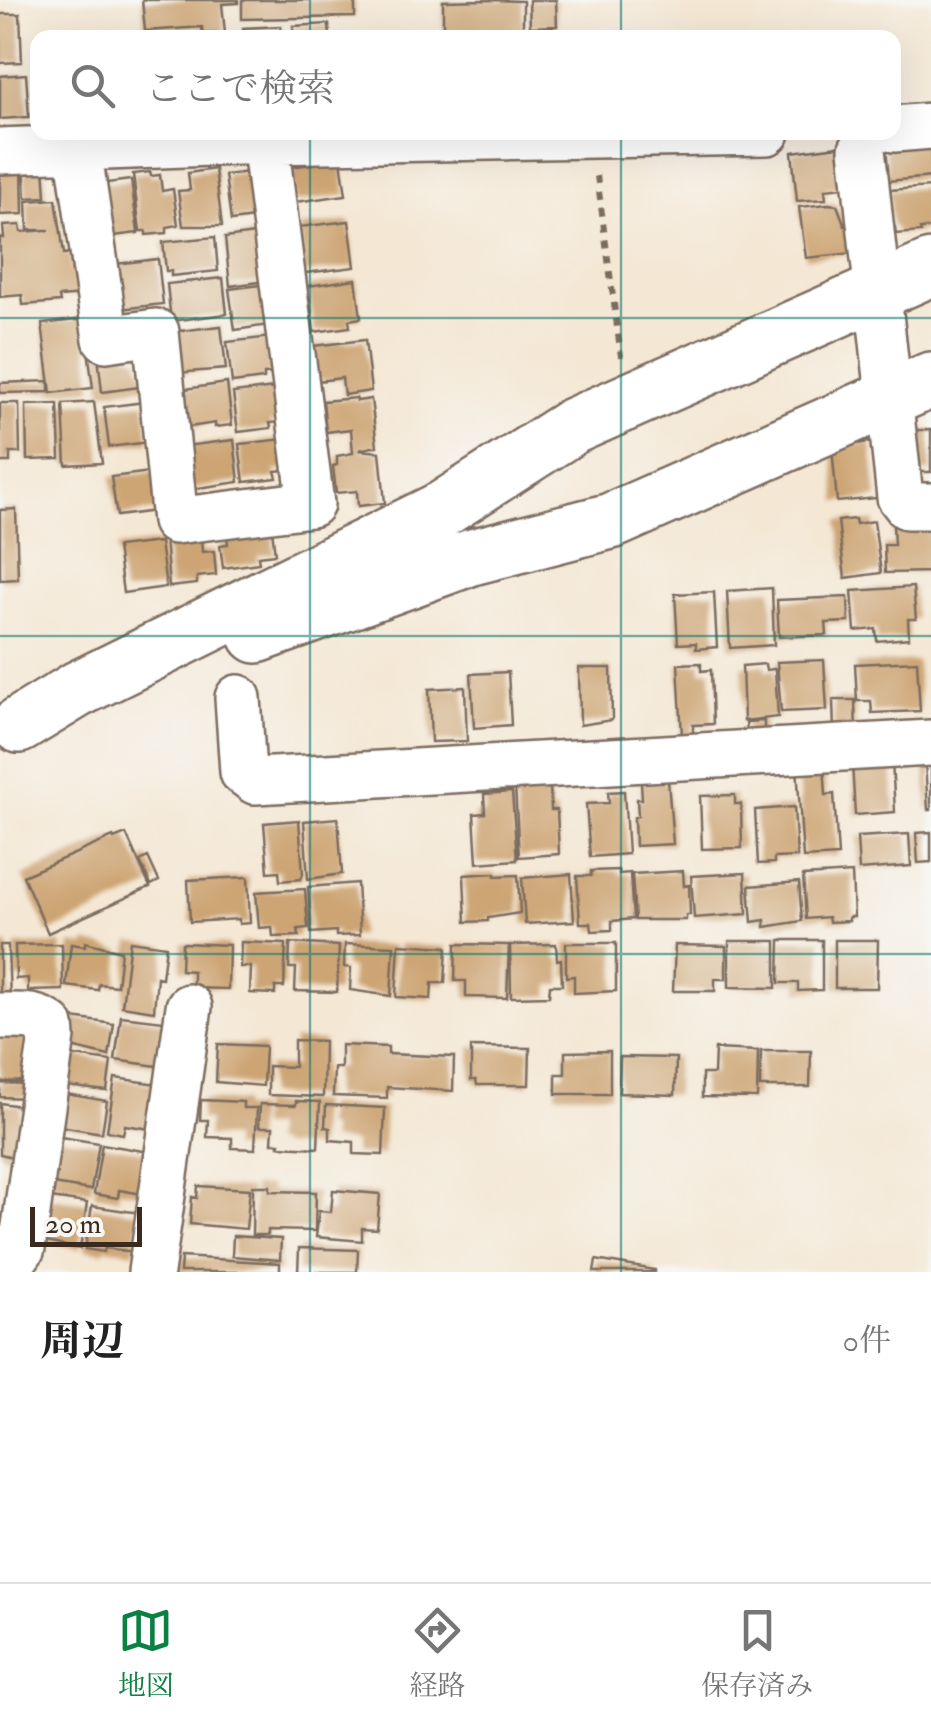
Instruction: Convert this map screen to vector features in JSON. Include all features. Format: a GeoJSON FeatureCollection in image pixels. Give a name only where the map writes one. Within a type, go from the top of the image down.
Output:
{"type":"FeatureCollection","features":[{"type":"Feature","properties":{"kind":"street"},"geometry":{"type":"LineString","coordinates":[[901,133],[931,126]]}},
{"type":"Feature","properties":{"kind":"street"},"geometry":{"type":"LineString","coordinates":[[0,151],[330,140]]}},
{"type":"Feature","properties":{"kind":"street"},"geometry":{"type":"LineString","coordinates":[[878,140],[879,292],[911,388],[900,498],[907,506],[931,506]]}},
{"type":"Feature","properties":{"kind":"street"},"geometry":{"type":"LineString","coordinates":[[78,148],[106,340],[156,332],[175,521],[311,504],[265,141]]}},
{"type":"Feature","properties":{"kind":"street"},"geometry":{"type":"LineString","coordinates":[[10,729],[78,689],[453,504],[572,426],[931,268]]}},
{"type":"Feature","properties":{"kind":"street"},"geometry":{"type":"LineString","coordinates":[[10,729],[89,705],[250,637],[472,557],[611,520],[911,388]]}},
{"type":"Feature","properties":{"kind":"street"},"geometry":{"type":"LineString","coordinates":[[238,698],[243,772],[255,782],[931,743]]}},
{"type":"Feature","properties":{"kind":"street"},"geometry":{"type":"LineString","coordinates":[[150,1272],[189,1007]]}},
{"type":"Feature","properties":{"kind":"street"},"geometry":{"type":"LineString","coordinates":[[0,1016],[34,1016],[52,1026],[52,1036],[22,1248],[0,1266]]}},
{"type":"Feature","properties":{"kind":"path"},"geometry":{"type":"LineString","coordinates":[[593,140],[628,402]]}},
{"type":"Feature","properties":{"kind":"building"},"geometry":{"type":"Polygon","coordinates":[[[142,0],[238,0],[222,4],[225,30],[145,30],[142,0]]]}},
{"type":"Feature","properties":{"kind":"building"},"geometry":{"type":"Polygon","coordinates":[[[242,0],[355,0],[355,17],[242,19],[242,0]]]}},
{"type":"Feature","properties":{"kind":"building"},"geometry":{"type":"Polygon","coordinates":[[[529,0],[556,0],[557,26],[530,27],[529,0]]]}},
{"type":"Feature","properties":{"kind":"building"},"geometry":{"type":"Polygon","coordinates":[[[443,1],[523,1],[523,30],[443,30],[443,1]]]}},
{"type":"Feature","properties":{"kind":"building"},"geometry":{"type":"Polygon","coordinates":[[[0,14],[20,14],[22,62],[0,63],[0,14]]]}},
{"type":"Feature","properties":{"kind":"building"},"geometry":{"type":"Polygon","coordinates":[[[329,24],[329,30],[293,30],[293,26],[329,24]]]}},
{"type":"Feature","properties":{"kind":"building"},"geometry":{"type":"Polygon","coordinates":[[[281,26],[281,30],[243,30],[281,26]]]}},
{"type":"Feature","properties":{"kind":"building"},"geometry":{"type":"Polygon","coordinates":[[[26,74],[29,117],[0,119],[0,76],[26,74]]]}},
{"type":"Feature","properties":{"kind":"building"},"geometry":{"type":"Polygon","coordinates":[[[931,141],[931,177],[888,181],[885,145],[931,141]]]}},
{"type":"Feature","properties":{"kind":"building"},"geometry":{"type":"Polygon","coordinates":[[[839,146],[844,187],[825,189],[826,199],[797,201],[792,152],[839,146]]]}},
{"type":"Feature","properties":{"kind":"building"},"geometry":{"type":"Polygon","coordinates":[[[341,160],[346,195],[295,202],[290,167],[341,160]]]}},
{"type":"Feature","properties":{"kind":"building"},"geometry":{"type":"Polygon","coordinates":[[[44,165],[46,197],[26,198],[24,166],[44,165]]]}},
{"type":"Feature","properties":{"kind":"building"},"geometry":{"type":"Polygon","coordinates":[[[215,169],[222,226],[183,226],[178,191],[190,190],[188,173],[215,169]]]}},
{"type":"Feature","properties":{"kind":"building"},"geometry":{"type":"Polygon","coordinates":[[[0,170],[22,170],[23,214],[0,215],[0,170]]]}},
{"type":"Feature","properties":{"kind":"building"},"geometry":{"type":"Polygon","coordinates":[[[257,171],[268,216],[231,221],[225,175],[257,171]]]}},
{"type":"Feature","properties":{"kind":"building"},"geometry":{"type":"Polygon","coordinates":[[[150,172],[151,176],[160,175],[162,191],[173,189],[178,225],[167,227],[167,233],[146,235],[146,231],[140,231],[133,174],[150,172]]]}},
{"type":"Feature","properties":{"kind":"building"},"geometry":{"type":"Polygon","coordinates":[[[131,180],[138,233],[105,237],[99,184],[131,180]]]}},
{"type":"Feature","properties":{"kind":"building"},"geometry":{"type":"Polygon","coordinates":[[[931,187],[931,228],[896,234],[889,190],[931,187]]]}},
{"type":"Feature","properties":{"kind":"building"},"geometry":{"type":"Polygon","coordinates":[[[56,199],[64,254],[70,253],[72,274],[81,273],[83,295],[59,297],[60,302],[23,305],[22,295],[0,297],[3,226],[20,225],[21,232],[50,230],[28,230],[27,201],[56,199]]]}},
{"type":"Feature","properties":{"kind":"building"},"geometry":{"type":"Polygon","coordinates":[[[837,205],[845,226],[850,225],[853,253],[806,258],[799,207],[837,205]]]}},
{"type":"Feature","properties":{"kind":"building"},"geometry":{"type":"Polygon","coordinates":[[[349,221],[355,267],[305,273],[299,227],[349,221]]]}},
{"type":"Feature","properties":{"kind":"building"},"geometry":{"type":"Polygon","coordinates":[[[268,235],[274,280],[230,286],[225,238],[268,235]]]}},
{"type":"Feature","properties":{"kind":"building"},"geometry":{"type":"Polygon","coordinates":[[[215,237],[218,271],[171,276],[171,271],[166,271],[163,242],[215,237]]]}},
{"type":"Feature","properties":{"kind":"building"},"geometry":{"type":"Polygon","coordinates":[[[158,259],[163,304],[120,309],[115,264],[158,259]]]}},
{"type":"Feature","properties":{"kind":"building"},"geometry":{"type":"Polygon","coordinates":[[[223,278],[227,314],[171,321],[167,284],[223,278]]]}},
{"type":"Feature","properties":{"kind":"building"},"geometry":{"type":"Polygon","coordinates":[[[356,279],[361,318],[349,320],[350,327],[314,332],[308,286],[356,279]]]}},
{"type":"Feature","properties":{"kind":"building"},"geometry":{"type":"Polygon","coordinates":[[[276,283],[269,325],[235,330],[229,289],[276,283]]]}},
{"type":"Feature","properties":{"kind":"building"},"geometry":{"type":"Polygon","coordinates":[[[84,319],[93,388],[51,393],[42,324],[84,319]]]}},
{"type":"Feature","properties":{"kind":"building"},"geometry":{"type":"Polygon","coordinates":[[[221,326],[226,369],[176,373],[171,332],[221,326]]]}},
{"type":"Feature","properties":{"kind":"building"},"geometry":{"type":"Polygon","coordinates":[[[279,336],[286,372],[232,383],[227,342],[279,336]]]}},
{"type":"Feature","properties":{"kind":"building"},"geometry":{"type":"Polygon","coordinates":[[[365,340],[371,391],[344,395],[342,378],[317,381],[313,346],[365,340]]]}},
{"type":"Feature","properties":{"kind":"building"},"geometry":{"type":"Polygon","coordinates":[[[97,347],[137,357],[147,386],[102,392],[97,347]]]}},
{"type":"Feature","properties":{"kind":"building"},"geometry":{"type":"Polygon","coordinates":[[[49,381],[49,392],[0,393],[0,383],[49,381]]]}},
{"type":"Feature","properties":{"kind":"building"},"geometry":{"type":"Polygon","coordinates":[[[227,383],[232,425],[215,427],[215,423],[183,428],[178,390],[227,383]]]}},
{"type":"Feature","properties":{"kind":"building"},"geometry":{"type":"Polygon","coordinates":[[[284,387],[291,421],[238,432],[233,393],[284,387]]]}},
{"type":"Feature","properties":{"kind":"building"},"geometry":{"type":"Polygon","coordinates":[[[371,399],[377,446],[359,450],[380,452],[385,503],[358,506],[357,491],[336,493],[333,466],[337,465],[337,456],[353,453],[351,429],[326,432],[323,401],[371,399]]]}},
{"type":"Feature","properties":{"kind":"building"},"geometry":{"type":"Polygon","coordinates":[[[94,402],[102,463],[66,465],[63,404],[94,402]]]}},
{"type":"Feature","properties":{"kind":"building"},"geometry":{"type":"Polygon","coordinates":[[[145,402],[149,442],[109,447],[104,407],[145,402]]]}},
{"type":"Feature","properties":{"kind":"building"},"geometry":{"type":"Polygon","coordinates":[[[0,403],[19,403],[20,453],[10,453],[10,462],[0,462],[0,403]]]}},
{"type":"Feature","properties":{"kind":"building"},"geometry":{"type":"Polygon","coordinates":[[[58,404],[60,459],[27,460],[26,405],[58,404]]]}},
{"type":"Feature","properties":{"kind":"building"},"geometry":{"type":"Polygon","coordinates":[[[916,430],[931,430],[931,472],[917,472],[916,430]]]}},
{"type":"Feature","properties":{"kind":"building"},"geometry":{"type":"Polygon","coordinates":[[[294,438],[298,468],[275,471],[277,478],[244,482],[239,444],[294,438]]]}},
{"type":"Feature","properties":{"kind":"building"},"geometry":{"type":"Polygon","coordinates":[[[234,440],[239,482],[191,489],[185,446],[234,440]]]}},
{"type":"Feature","properties":{"kind":"building"},"geometry":{"type":"Polygon","coordinates":[[[871,442],[877,498],[837,502],[832,447],[871,442]]]}},
{"type":"Feature","properties":{"kind":"building"},"geometry":{"type":"Polygon","coordinates":[[[158,471],[163,510],[117,516],[111,477],[158,471]]]}},
{"type":"Feature","properties":{"kind":"building"},"geometry":{"type":"Polygon","coordinates":[[[16,509],[18,579],[0,580],[0,510],[16,509]]]}},
{"type":"Feature","properties":{"kind":"building"},"geometry":{"type":"Polygon","coordinates":[[[855,519],[856,524],[874,521],[881,573],[845,578],[838,521],[855,519]]]}},
{"type":"Feature","properties":{"kind":"building"},"geometry":{"type":"Polygon","coordinates":[[[271,521],[275,554],[258,556],[259,563],[223,568],[220,545],[228,544],[226,527],[271,521]]]}},
{"type":"Feature","properties":{"kind":"building"},"geometry":{"type":"Polygon","coordinates":[[[931,524],[931,572],[885,573],[884,545],[894,545],[893,525],[931,524]]]}},
{"type":"Feature","properties":{"kind":"building"},"geometry":{"type":"Polygon","coordinates":[[[201,534],[202,552],[214,551],[216,575],[197,577],[197,584],[169,587],[165,537],[201,534]]]}},
{"type":"Feature","properties":{"kind":"building"},"geometry":{"type":"Polygon","coordinates":[[[160,542],[166,587],[123,593],[117,547],[160,542]]]}},
{"type":"Feature","properties":{"kind":"building"},"geometry":{"type":"Polygon","coordinates":[[[913,587],[916,619],[908,619],[909,638],[877,641],[876,629],[855,631],[852,591],[913,587]]]}},
{"type":"Feature","properties":{"kind":"building"},"geometry":{"type":"Polygon","coordinates":[[[772,588],[774,645],[730,648],[727,591],[772,588]]]}},
{"type":"Feature","properties":{"kind":"building"},"geometry":{"type":"Polygon","coordinates":[[[714,592],[717,647],[696,649],[696,643],[678,644],[675,594],[714,592]]]}},
{"type":"Feature","properties":{"kind":"building"},"geometry":{"type":"Polygon","coordinates":[[[848,597],[849,622],[826,623],[827,635],[779,637],[777,600],[848,597]]]}},
{"type":"Feature","properties":{"kind":"building"},"geometry":{"type":"Polygon","coordinates":[[[824,660],[827,710],[781,712],[777,662],[824,660]]]}},
{"type":"Feature","properties":{"kind":"building"},"geometry":{"type":"Polygon","coordinates":[[[917,661],[920,711],[872,713],[871,701],[857,701],[855,664],[917,661]]]}},
{"type":"Feature","properties":{"kind":"building"},"geometry":{"type":"Polygon","coordinates":[[[701,663],[701,671],[711,670],[713,724],[693,725],[693,735],[682,736],[678,664],[701,663]]]}},
{"type":"Feature","properties":{"kind":"building"},"geometry":{"type":"Polygon","coordinates":[[[765,664],[766,670],[775,669],[778,717],[744,721],[742,666],[765,664]]]}},
{"type":"Feature","properties":{"kind":"building"},"geometry":{"type":"Polygon","coordinates":[[[579,668],[611,668],[612,720],[580,725],[579,668]]]}},
{"type":"Feature","properties":{"kind":"building"},"geometry":{"type":"Polygon","coordinates":[[[508,672],[511,725],[474,728],[471,674],[508,672]]]}},
{"type":"Feature","properties":{"kind":"building"},"geometry":{"type":"Polygon","coordinates":[[[465,687],[467,741],[431,742],[429,689],[465,687]]]}},
{"type":"Feature","properties":{"kind":"building"},"geometry":{"type":"Polygon","coordinates":[[[833,700],[855,700],[856,732],[834,732],[833,700]]]}},
{"type":"Feature","properties":{"kind":"building"},"geometry":{"type":"Polygon","coordinates":[[[764,721],[764,734],[747,735],[746,722],[764,721]]]}},
{"type":"Feature","properties":{"kind":"building"},"geometry":{"type":"Polygon","coordinates":[[[892,761],[895,812],[855,815],[852,763],[892,761]]]}},
{"type":"Feature","properties":{"kind":"building"},"geometry":{"type":"Polygon","coordinates":[[[925,762],[931,762],[931,810],[928,810],[925,762]]]}},
{"type":"Feature","properties":{"kind":"building"},"geometry":{"type":"Polygon","coordinates":[[[824,764],[826,795],[834,794],[838,856],[803,858],[797,766],[824,764]]]}},
{"type":"Feature","properties":{"kind":"building"},"geometry":{"type":"Polygon","coordinates":[[[668,780],[673,844],[635,846],[634,817],[638,816],[637,799],[642,799],[641,782],[668,780]]]}},
{"type":"Feature","properties":{"kind":"building"},"geometry":{"type":"Polygon","coordinates":[[[550,785],[551,810],[557,810],[559,854],[519,857],[515,787],[550,785]]]}},
{"type":"Feature","properties":{"kind":"building"},"geometry":{"type":"Polygon","coordinates":[[[624,791],[628,854],[590,857],[586,804],[609,803],[608,792],[624,791]]]}},
{"type":"Feature","properties":{"kind":"building"},"geometry":{"type":"Polygon","coordinates":[[[512,792],[517,860],[477,863],[474,814],[485,813],[484,794],[512,792]]]}},
{"type":"Feature","properties":{"kind":"building"},"geometry":{"type":"Polygon","coordinates":[[[735,795],[735,804],[741,804],[742,848],[702,849],[700,796],[735,795]]]}},
{"type":"Feature","properties":{"kind":"building"},"geometry":{"type":"Polygon","coordinates":[[[794,807],[797,857],[774,858],[774,863],[758,864],[755,810],[794,807]]]}},
{"type":"Feature","properties":{"kind":"building"},"geometry":{"type":"Polygon","coordinates":[[[338,818],[342,874],[308,879],[304,821],[338,818]]]}},
{"type":"Feature","properties":{"kind":"building"},"geometry":{"type":"Polygon","coordinates":[[[299,820],[303,874],[301,879],[280,881],[279,871],[268,872],[264,823],[299,820]]]}},
{"type":"Feature","properties":{"kind":"building"},"geometry":{"type":"Polygon","coordinates":[[[931,832],[931,862],[918,863],[916,833],[931,832]]]}},
{"type":"Feature","properties":{"kind":"building"},"geometry":{"type":"Polygon","coordinates":[[[126,834],[150,887],[48,933],[23,876],[126,834]]]}},
{"type":"Feature","properties":{"kind":"building"},"geometry":{"type":"Polygon","coordinates":[[[909,834],[911,866],[859,870],[857,837],[909,834]]]}},
{"type":"Feature","properties":{"kind":"building"},"geometry":{"type":"Polygon","coordinates":[[[148,857],[159,881],[151,885],[140,861],[148,857]]]}},
{"type":"Feature","properties":{"kind":"building"},"geometry":{"type":"Polygon","coordinates":[[[618,870],[619,874],[630,873],[633,919],[612,921],[612,930],[592,931],[591,923],[580,923],[577,876],[618,870]]]}},
{"type":"Feature","properties":{"kind":"building"},"geometry":{"type":"Polygon","coordinates":[[[683,871],[684,886],[689,885],[690,915],[686,915],[686,920],[635,920],[632,874],[683,871]]]}},
{"type":"Feature","properties":{"kind":"building"},"geometry":{"type":"Polygon","coordinates":[[[745,873],[747,914],[694,918],[691,876],[745,873]]]}},
{"type":"Feature","properties":{"kind":"building"},"geometry":{"type":"Polygon","coordinates":[[[852,873],[854,917],[829,922],[828,917],[806,919],[803,876],[852,873]]]}},
{"type":"Feature","properties":{"kind":"building"},"geometry":{"type":"Polygon","coordinates":[[[571,874],[574,921],[525,924],[522,878],[571,874]]]}},
{"type":"Feature","properties":{"kind":"building"},"geometry":{"type":"Polygon","coordinates":[[[464,875],[518,875],[520,913],[466,922],[464,875]]]}},
{"type":"Feature","properties":{"kind":"building"},"geometry":{"type":"Polygon","coordinates":[[[248,877],[250,923],[239,924],[239,919],[190,922],[188,880],[248,877]]]}},
{"type":"Feature","properties":{"kind":"building"},"geometry":{"type":"Polygon","coordinates":[[[799,882],[802,921],[765,927],[765,920],[752,922],[749,886],[799,882]]]}},
{"type":"Feature","properties":{"kind":"building"},"geometry":{"type":"Polygon","coordinates":[[[357,883],[360,935],[336,936],[336,931],[311,933],[308,887],[357,883]]]}},
{"type":"Feature","properties":{"kind":"building"},"geometry":{"type":"Polygon","coordinates":[[[305,889],[308,928],[298,929],[299,936],[273,937],[272,927],[259,928],[256,892],[305,889]]]}},
{"type":"Feature","properties":{"kind":"building"},"geometry":{"type":"Polygon","coordinates":[[[780,940],[822,940],[822,990],[798,991],[798,983],[779,983],[780,940]]]}},
{"type":"Feature","properties":{"kind":"building"},"geometry":{"type":"Polygon","coordinates":[[[835,940],[878,940],[877,988],[835,988],[835,940]]]}},
{"type":"Feature","properties":{"kind":"building"},"geometry":{"type":"Polygon","coordinates":[[[130,941],[166,946],[162,978],[157,977],[154,1011],[122,1006],[130,941]]]}},
{"type":"Feature","properties":{"kind":"building"},"geometry":{"type":"Polygon","coordinates":[[[729,941],[776,941],[776,988],[729,987],[729,941]]]}},
{"type":"Feature","properties":{"kind":"building"},"geometry":{"type":"Polygon","coordinates":[[[85,942],[121,951],[117,986],[99,984],[98,990],[66,986],[71,944],[85,946],[85,942]]]}},
{"type":"Feature","properties":{"kind":"building"},"geometry":{"type":"Polygon","coordinates":[[[241,942],[286,944],[284,987],[275,987],[275,994],[250,993],[251,967],[240,967],[241,942]]]}},
{"type":"Feature","properties":{"kind":"building"},"geometry":{"type":"Polygon","coordinates":[[[182,943],[229,945],[228,989],[193,988],[193,971],[181,970],[182,943]]]}},
{"type":"Feature","properties":{"kind":"building"},"geometry":{"type":"Polygon","coordinates":[[[290,943],[339,946],[337,992],[295,991],[296,968],[289,968],[290,943]]]}},
{"type":"Feature","properties":{"kind":"building"},"geometry":{"type":"Polygon","coordinates":[[[566,943],[616,943],[616,991],[574,993],[574,976],[566,977],[566,943]]]}},
{"type":"Feature","properties":{"kind":"building"},"geometry":{"type":"Polygon","coordinates":[[[62,944],[63,990],[28,991],[28,978],[16,979],[15,945],[62,944]]]}},
{"type":"Feature","properties":{"kind":"building"},"geometry":{"type":"Polygon","coordinates":[[[345,944],[394,946],[391,996],[350,990],[351,968],[344,967],[345,944]]]}},
{"type":"Feature","properties":{"kind":"building"},"geometry":{"type":"Polygon","coordinates":[[[399,944],[447,947],[445,983],[432,983],[431,999],[396,997],[399,944]]]}},
{"type":"Feature","properties":{"kind":"building"},"geometry":{"type":"Polygon","coordinates":[[[456,944],[509,945],[507,998],[466,997],[466,981],[455,981],[456,944]]]}},
{"type":"Feature","properties":{"kind":"building"},"geometry":{"type":"Polygon","coordinates":[[[556,944],[562,985],[550,985],[549,996],[511,997],[510,945],[556,944]]]}},
{"type":"Feature","properties":{"kind":"building"},"geometry":{"type":"Polygon","coordinates":[[[0,945],[8,945],[10,1000],[0,1001],[0,945]]]}},
{"type":"Feature","properties":{"kind":"building"},"geometry":{"type":"Polygon","coordinates":[[[675,945],[726,946],[726,979],[715,979],[715,991],[673,991],[675,945]]]}},
{"type":"Feature","properties":{"kind":"building"},"geometry":{"type":"Polygon","coordinates":[[[121,1016],[164,1021],[157,1066],[115,1060],[121,1016]]]}},
{"type":"Feature","properties":{"kind":"building"},"geometry":{"type":"Polygon","coordinates":[[[73,1018],[114,1024],[109,1056],[63,1045],[73,1018]]]}},
{"type":"Feature","properties":{"kind":"building"},"geometry":{"type":"Polygon","coordinates":[[[0,1030],[27,1030],[28,1081],[0,1082],[0,1030]]]}},
{"type":"Feature","properties":{"kind":"building"},"geometry":{"type":"Polygon","coordinates":[[[294,1040],[324,1041],[323,1097],[268,1095],[268,1066],[294,1067],[294,1040]]]}},
{"type":"Feature","properties":{"kind":"building"},"geometry":{"type":"Polygon","coordinates":[[[218,1044],[265,1046],[263,1086],[216,1082],[218,1044]]]}},
{"type":"Feature","properties":{"kind":"building"},"geometry":{"type":"Polygon","coordinates":[[[341,1045],[388,1047],[388,1054],[454,1057],[453,1091],[387,1087],[387,1098],[333,1096],[334,1068],[341,1068],[341,1045]]]}},
{"type":"Feature","properties":{"kind":"building"},"geometry":{"type":"Polygon","coordinates":[[[471,1047],[530,1048],[529,1085],[477,1085],[476,1080],[471,1080],[471,1047]]]}},
{"type":"Feature","properties":{"kind":"building"},"geometry":{"type":"Polygon","coordinates":[[[715,1049],[758,1051],[757,1098],[702,1097],[702,1074],[714,1074],[715,1049]]]}},
{"type":"Feature","properties":{"kind":"building"},"geometry":{"type":"Polygon","coordinates":[[[610,1051],[610,1094],[556,1094],[556,1074],[565,1074],[565,1052],[610,1051]]]}},
{"type":"Feature","properties":{"kind":"building"},"geometry":{"type":"Polygon","coordinates":[[[761,1051],[811,1051],[810,1087],[760,1087],[761,1051]]]}},
{"type":"Feature","properties":{"kind":"building"},"geometry":{"type":"Polygon","coordinates":[[[61,1054],[111,1061],[107,1091],[58,1085],[61,1054]]]}},
{"type":"Feature","properties":{"kind":"building"},"geometry":{"type":"Polygon","coordinates":[[[620,1057],[676,1058],[675,1095],[619,1093],[620,1057]]]}},
{"type":"Feature","properties":{"kind":"building"},"geometry":{"type":"Polygon","coordinates":[[[115,1078],[157,1084],[150,1129],[125,1125],[123,1134],[107,1131],[115,1078]]]}},
{"type":"Feature","properties":{"kind":"building"},"geometry":{"type":"Polygon","coordinates":[[[0,1083],[29,1084],[29,1098],[0,1097],[0,1083]]]}},
{"type":"Feature","properties":{"kind":"building"},"geometry":{"type":"Polygon","coordinates":[[[60,1093],[107,1101],[102,1133],[54,1125],[60,1093]]]}},
{"type":"Feature","properties":{"kind":"building"},"geometry":{"type":"Polygon","coordinates":[[[201,1100],[243,1102],[243,1108],[257,1108],[255,1149],[232,1148],[232,1138],[207,1137],[208,1120],[200,1120],[201,1100]]]}},
{"type":"Feature","properties":{"kind":"building"},"geometry":{"type":"Polygon","coordinates":[[[296,1101],[320,1102],[318,1148],[279,1146],[280,1143],[272,1143],[273,1127],[259,1127],[260,1104],[296,1105],[296,1101]]]}},
{"type":"Feature","properties":{"kind":"building"},"geometry":{"type":"Polygon","coordinates":[[[0,1103],[21,1106],[17,1158],[0,1154],[0,1103]]]}},
{"type":"Feature","properties":{"kind":"building"},"geometry":{"type":"Polygon","coordinates":[[[326,1105],[385,1108],[383,1155],[354,1154],[354,1142],[330,1140],[330,1128],[325,1127],[326,1105]]]}},
{"type":"Feature","properties":{"kind":"building"},"geometry":{"type":"Polygon","coordinates":[[[54,1136],[99,1143],[91,1190],[46,1183],[54,1136]]]}},
{"type":"Feature","properties":{"kind":"building"},"geometry":{"type":"Polygon","coordinates":[[[102,1144],[149,1152],[143,1194],[119,1190],[118,1198],[94,1194],[102,1144]]]}},
{"type":"Feature","properties":{"kind":"building"},"geometry":{"type":"Polygon","coordinates":[[[198,1186],[250,1189],[246,1229],[190,1224],[192,1197],[197,1198],[198,1186]]]}},
{"type":"Feature","properties":{"kind":"building"},"geometry":{"type":"Polygon","coordinates":[[[253,1186],[270,1186],[270,1191],[316,1192],[315,1231],[268,1230],[268,1235],[252,1235],[253,1186]]]}},
{"type":"Feature","properties":{"kind":"building"},"geometry":{"type":"Polygon","coordinates":[[[333,1190],[380,1194],[377,1229],[362,1228],[362,1241],[316,1237],[319,1211],[331,1212],[333,1190]]]}},
{"type":"Feature","properties":{"kind":"building"},"geometry":{"type":"Polygon","coordinates":[[[43,1197],[87,1203],[80,1249],[37,1240],[43,1197]]]}},
{"type":"Feature","properties":{"kind":"building"},"geometry":{"type":"Polygon","coordinates":[[[92,1206],[140,1213],[134,1252],[85,1249],[92,1206]]]}},
{"type":"Feature","properties":{"kind":"building"},"geometry":{"type":"Polygon","coordinates":[[[233,1236],[281,1239],[280,1260],[232,1256],[233,1236]]]}},
{"type":"Feature","properties":{"kind":"building"},"geometry":{"type":"Polygon","coordinates":[[[299,1248],[358,1250],[357,1272],[298,1272],[299,1248]]]}},
{"type":"Feature","properties":{"kind":"building"},"geometry":{"type":"Polygon","coordinates":[[[181,1257],[280,1263],[280,1272],[180,1272],[181,1257]]]}},
{"type":"Feature","properties":{"kind":"building"},"geometry":{"type":"Polygon","coordinates":[[[596,1260],[655,1270],[655,1272],[594,1272],[596,1260]]]}}]}
